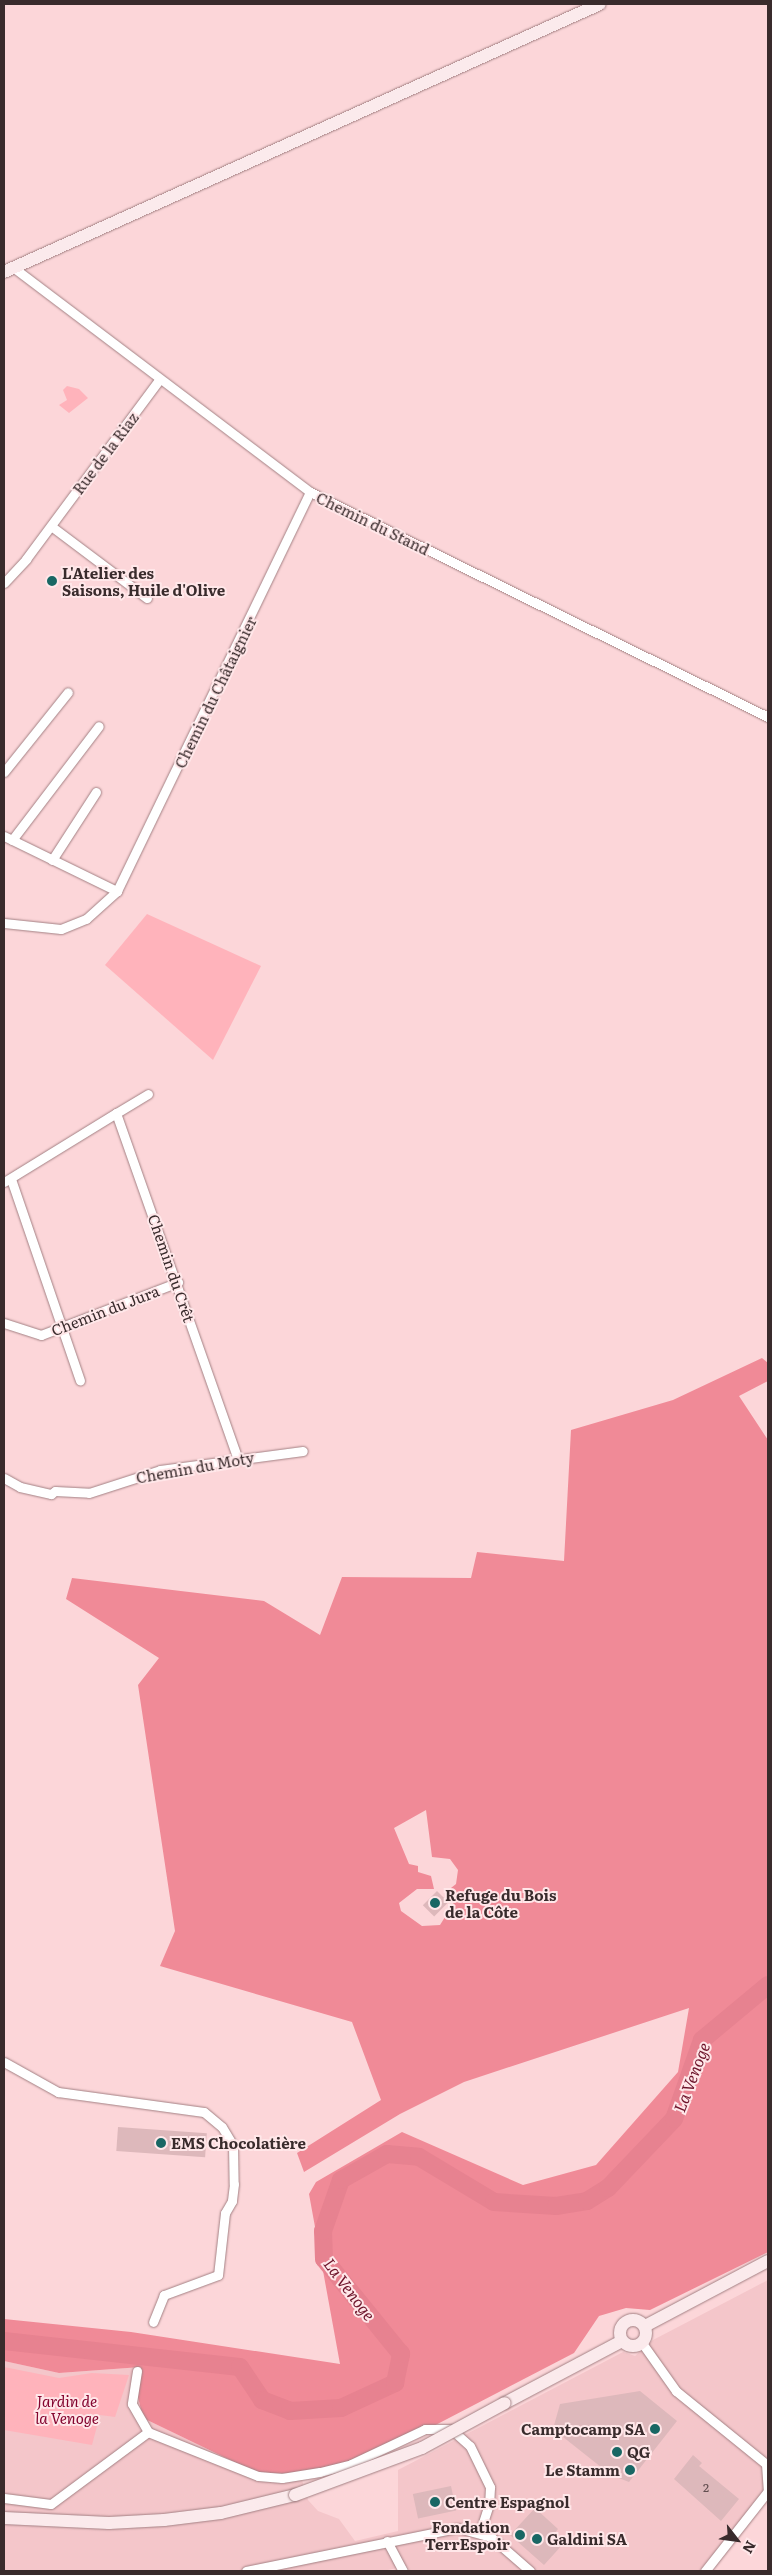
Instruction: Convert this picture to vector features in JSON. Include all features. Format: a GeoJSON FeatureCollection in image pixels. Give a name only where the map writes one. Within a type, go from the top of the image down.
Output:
{"type":"FeatureCollection","features":[{"type":"Feature","properties":{"kind":"main road"},"geometry":{"type":"LineString","coordinates":[[9,270],[600,4]]}},
{"type":"Feature","properties":{"kind":"main road"},"geometry":{"type":"LineString","coordinates":[[645,2326],[768,2261]]}},
{"type":"Feature","properties":{"kind":"main road"},"geometry":{"type":"LineString","coordinates":[[634,2319],[645,2326],[646,2335],[642,2343],[629,2346],[622,2341],[620,2328],[626,2322],[634,2319]]}},
{"type":"Feature","properties":{"kind":"main road"},"geometry":{"type":"LineString","coordinates":[[4,2518],[109,2523],[164,2520],[221,2513],[295,2495],[422,2448],[622,2341]]}},
{"type":"Feature","properties":{"kind":"street","name":"Chemin du Stand"},"geometry":{"type":"LineString","coordinates":[[9,270],[310,492],[768,717]]}},
{"type":"Feature","properties":{"kind":"street","name":"Rue de la Riaz"},"geometry":{"type":"LineString","coordinates":[[4,583],[50,526],[159,380]]}},
{"type":"Feature","properties":{"kind":"street","name":"Chemin du Châtaignier"},"geometry":{"type":"LineString","coordinates":[[117,891],[310,492]]}},
{"type":"Feature","properties":{"kind":"street"},"geometry":{"type":"LineString","coordinates":[[50,526],[144,596]]}},
{"type":"Feature","properties":{"kind":"street"},"geometry":{"type":"LineString","coordinates":[[4,772],[68,692]]}},
{"type":"Feature","properties":{"kind":"street"},"geometry":{"type":"LineString","coordinates":[[4,923],[61,929],[86,919],[117,891],[8,838],[100,726]]}},
{"type":"Feature","properties":{"kind":"street"},"geometry":{"type":"LineString","coordinates":[[52,860],[96,792]]}},
{"type":"Feature","properties":{"kind":"street"},"geometry":{"type":"LineString","coordinates":[[80,1381],[62,1326],[7,1180],[148,1094]]}},
{"type":"Feature","properties":{"kind":"street","name":"Chemin du Crêt"},"geometry":{"type":"LineString","coordinates":[[116,1113],[178,1282],[238,1459]]}},
{"type":"Feature","properties":{"kind":"street","name":"Chemin du Jura"},"geometry":{"type":"LineString","coordinates":[[4,1323],[41,1334],[178,1282]]}},
{"type":"Feature","properties":{"kind":"street","name":"Chemin du Moty"},"geometry":{"type":"LineString","coordinates":[[4,1478],[20,1487],[51,1494],[55,1491],[89,1493],[160,1470],[303,1451]]}},
{"type":"Feature","properties":{"kind":"street"},"geometry":{"type":"LineString","coordinates":[[4,2062],[58,2092],[204,2112],[222,2127],[234,2152],[233,2188],[225,2213],[218,2275],[164,2295],[153,2322]]}},
{"type":"Feature","properties":{"kind":"street"},"geometry":{"type":"LineString","coordinates":[[642,2343],[676,2391],[766,2464],[768,2491],[705,2571]]}},
{"type":"Feature","properties":{"kind":"street"},"geometry":{"type":"LineString","coordinates":[[137,2370],[132,2404],[148,2432],[237,2470],[282,2478],[351,2464],[425,2429],[444,2426],[461,2435],[470,2446],[490,2486],[489,2504],[480,2531]]}},
{"type":"Feature","properties":{"kind":"street"},"geometry":{"type":"LineString","coordinates":[[4,2498],[51,2504],[148,2432]]}},
{"type":"Feature","properties":{"kind":"street"},"geometry":{"type":"LineString","coordinates":[[246,2571],[458,2528],[480,2531],[530,2571]]}},
{"type":"Feature","properties":{"kind":"street"},"geometry":{"type":"LineString","coordinates":[[387,2541],[403,2571]]}},
{"type":"Feature","properties":{"kind":"shaded area"},"geometry":{"type":"Polygon","coordinates":[[[762,1358],[768,1363],[768,1381],[739,1396],[768,1440],[768,2252],[650,2310],[626,2308],[599,2316],[574,2353],[374,2457],[300,2473],[257,2473],[143,2418],[137,2393],[141,2367],[59,2373],[4,2361],[4,2319],[131,2332],[340,2364],[309,2194],[316,2182],[402,2132],[523,2185],[596,2165],[678,2072],[689,2008],[464,2082],[400,2114],[304,2172],[297,2153],[381,2100],[352,2022],[160,1966],[175,1931],[138,1685],[159,1658],[66,1599],[72,1578],[264,1601],[320,1635],[342,1577],[471,1578],[477,1552],[564,1561],[571,1430],[673,1400],[762,1358]],[[426,1810],[394,1828],[409,1864],[418,1866],[418,1872],[431,1876],[434,1889],[417,1889],[399,1903],[401,1911],[422,1926],[440,1925],[455,1901],[446,1892],[456,1884],[458,1870],[450,1859],[432,1857],[426,1810]]]}},
{"type":"Feature","properties":{"kind":"shaded area"},"geometry":{"type":"Polygon","coordinates":[[[768,2280],[768,2490],[699,2571],[410,2571],[407,2566],[383,2571],[4,2571],[4,2361],[59,2373],[141,2367],[137,2393],[143,2418],[257,2473],[300,2473],[308,2500],[318,2511],[339,2519],[355,2541],[398,2531],[398,2470],[623,2352],[635,2356],[653,2340],[768,2280]]]}},
{"type":"Feature","properties":{"kind":"green space"},"geometry":{"type":"Polygon","coordinates":[[[67,386],[79,389],[88,398],[69,413],[59,405],[67,400],[63,390],[67,386]]]}},
{"type":"Feature","properties":{"kind":"green space"},"geometry":{"type":"Polygon","coordinates":[[[147,914],[261,966],[213,1060],[105,965],[147,914]]]}},
{"type":"Feature","properties":{"kind":"green space","name":"Jardin de la Venoge"},"geometry":{"type":"Polygon","coordinates":[[[4,2367],[59,2378],[92,2373],[129,2375],[115,2417],[100,2415],[92,2445],[4,2430],[4,2367]]]}},
{"type":"Feature","properties":{"kind":"building","name":"Refuge du Bois de la Côte"},"geometry":{"type":"Polygon","coordinates":[[[437,1891],[448,1902],[434,1916],[423,1905],[437,1891]]]}},
{"type":"Feature","properties":{"kind":"building","name":"EMS Chocolatière"},"geometry":{"type":"Polygon","coordinates":[[[118,2127],[207,2133],[205,2157],[116,2151],[118,2127]]]}},
{"type":"Feature","properties":{"kind":"building","name":"QG"},"geometry":{"type":"Polygon","coordinates":[[[640,2391],[677,2421],[629,2482],[611,2475],[553,2429],[560,2404],[640,2391]]]}},
{"type":"Feature","properties":{"kind":"building"},"geometry":{"type":"Polygon","coordinates":[[[693,2455],[702,2463],[699,2466],[739,2499],[721,2521],[674,2479],[693,2455]]]}},
{"type":"Feature","properties":{"kind":"building","name":"Centre Espagnol"},"geometry":{"type":"Polygon","coordinates":[[[451,2486],[456,2510],[418,2519],[413,2494],[451,2486]]]}},
{"type":"Feature","properties":{"kind":"building","name":"Galdini SA"},"geometry":{"type":"Polygon","coordinates":[[[535,2508],[558,2529],[554,2534],[564,2543],[544,2565],[510,2535],[535,2508]]]}},
{"type":"Feature","properties":{"kind":"waterway","name":"La Venoge"},"geometry":{"type":"LineString","coordinates":[[4,2341],[240,2367],[262,2400],[290,2411],[341,2408],[395,2383],[401,2354],[324,2259],[323,2231],[341,2180],[387,2154],[419,2157],[494,2202],[556,2206],[587,2201],[608,2188],[674,2119],[702,2040],[768,1985]]}},
{"type":"Feature","properties":{"kind":"place","name":"L'Atelier des Saisons, Huile d'Olive"},"geometry":{"type":"Point","coordinates":[52,581]}},
{"type":"Feature","properties":{"kind":"place","name":"Refuge du Bois de la Côte"},"geometry":{"type":"Point","coordinates":[435,1903]}},
{"type":"Feature","properties":{"kind":"place","name":"EMS Chocolatière"},"geometry":{"type":"Point","coordinates":[161,2143]}},
{"type":"Feature","properties":{"kind":"place","name":"Camptocamp SA"},"geometry":{"type":"Point","coordinates":[655,2429]}},
{"type":"Feature","properties":{"kind":"place","name":"QG"},"geometry":{"type":"Point","coordinates":[617,2452]}},
{"type":"Feature","properties":{"kind":"place","name":"Le Stamm"},"geometry":{"type":"Point","coordinates":[630,2470]}},
{"type":"Feature","properties":{"kind":"place","name":"Centre Espagnol"},"geometry":{"type":"Point","coordinates":[435,2502]}},
{"type":"Feature","properties":{"kind":"place","name":"Fondation TerrEspoir"},"geometry":{"type":"Point","coordinates":[520,2535]}},
{"type":"Feature","properties":{"kind":"place","name":"Galdini SA"},"geometry":{"type":"Point","coordinates":[537,2539]}}]}
